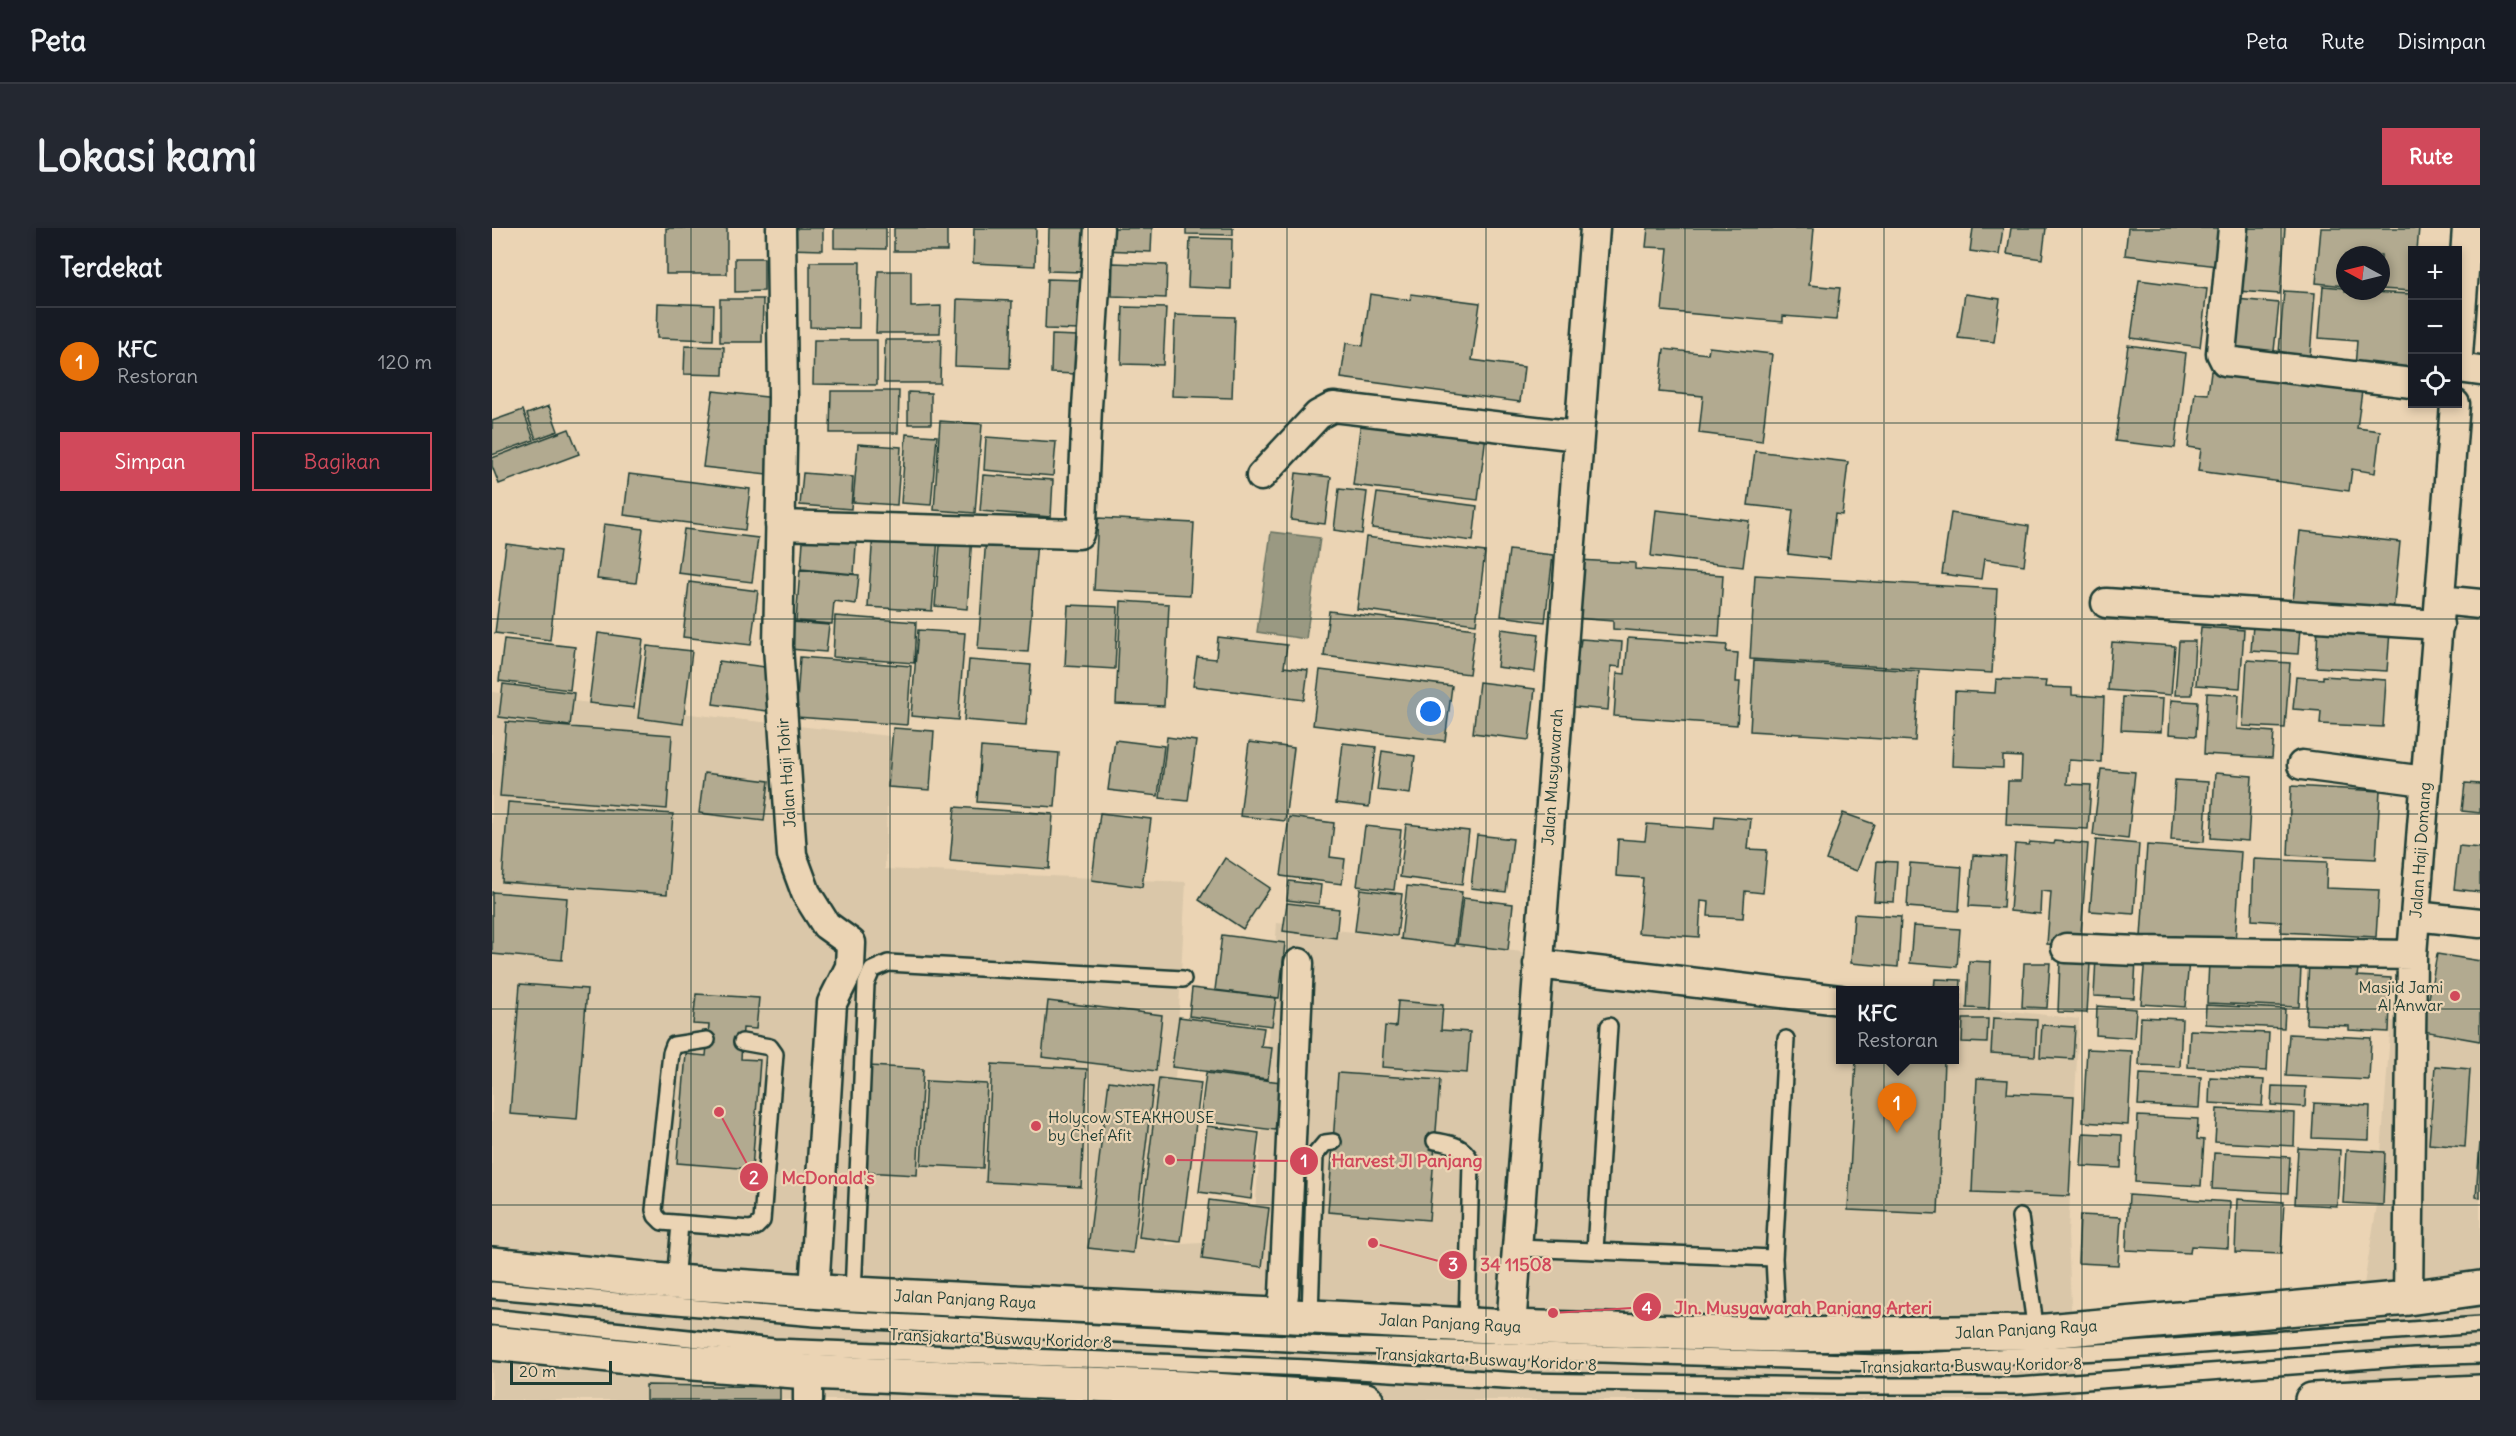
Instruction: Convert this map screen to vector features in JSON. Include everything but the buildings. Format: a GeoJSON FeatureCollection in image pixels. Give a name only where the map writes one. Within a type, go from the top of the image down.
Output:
{"type":"FeatureCollection","features":[{"type":"Feature","properties":{"kind":"main road","name":"Jalan Panjang Raya"},"geometry":{"type":"LineString","coordinates":[[492,1264],[675,1282],[853,1294],[1295,1315],[1468,1317],[1778,1335],[2036,1332],[2408,1298],[2480,1288]]}},
{"type":"Feature","properties":{"kind":"main road"},"geometry":{"type":"LineString","coordinates":[[492,1343],[668,1361],[808,1386],[1366,1400]]}},
{"type":"Feature","properties":{"kind":"main road"},"geometry":{"type":"LineString","coordinates":[[2312,1400],[2480,1392]]}},
{"type":"Feature","properties":{"kind":"street","name":"Jalan Haji Tohir"},"geometry":{"type":"LineString","coordinates":[[781,228],[783,310],[778,646],[792,855],[806,893],[826,925],[851,943],[850,967],[831,1003],[814,1291]]}},
{"type":"Feature","properties":{"kind":"street"},"geometry":{"type":"LineString","coordinates":[[780,525],[1079,534],[1082,523],[1099,228]]}},
{"type":"Feature","properties":{"kind":"street","name":"Jalan Musyawarah"},"geometry":{"type":"LineString","coordinates":[[1512,1320],[1595,228]]}},
{"type":"Feature","properties":{"kind":"street"},"geometry":{"type":"LineString","coordinates":[[2233,228],[2221,353],[2225,361],[2408,383]]}},
{"type":"Feature","properties":{"kind":"street"},"geometry":{"type":"LineString","coordinates":[[2457,354],[2467,228]]}},
{"type":"Feature","properties":{"kind":"street"},"geometry":{"type":"LineString","coordinates":[[2462,369],[2480,372]]}},
{"type":"Feature","properties":{"kind":"street"},"geometry":{"type":"LineString","coordinates":[[1261,476],[1318,415],[1333,407],[1578,436]]}},
{"type":"Feature","properties":{"kind":"street","name":"Jalan Haji Domang"},"geometry":{"type":"LineString","coordinates":[[2408,1298],[2412,955],[2455,408]]}},
{"type":"Feature","properties":{"kind":"street"},"geometry":{"type":"LineString","coordinates":[[2106,603],[2440,613],[2480,603]]}},
{"type":"Feature","properties":{"kind":"street"},"geometry":{"type":"LineString","coordinates":[[2302,765],[2425,781]]}},
{"type":"Feature","properties":{"kind":"street"},"geometry":{"type":"LineString","coordinates":[[2415,916],[2480,923]]}},
{"type":"Feature","properties":{"kind":"street"},"geometry":{"type":"LineString","coordinates":[[2066,948],[2412,955]]}},
{"type":"Feature","properties":{"kind":"street"},"geometry":{"type":"LineString","coordinates":[[1295,1315],[1284,1294],[1299,963]]}},
{"type":"Feature","properties":{"kind":"street"},"geometry":{"type":"LineString","coordinates":[[1538,964],[1836,1000]]}},
{"type":"Feature","properties":{"kind":"lane"},"geometry":{"type":"LineString","coordinates":[[853,1294],[866,984],[872,970],[888,963],[1183,978]]}},
{"type":"Feature","properties":{"kind":"lane"},"geometry":{"type":"LineString","coordinates":[[1595,1250],[1609,1026]]}},
{"type":"Feature","properties":{"kind":"lane"},"geometry":{"type":"LineString","coordinates":[[707,1040],[674,1045],[670,1053],[654,1210],[662,1222],[750,1229],[762,1221],[775,1054],[770,1047],[742,1042]]}},
{"type":"Feature","properties":{"kind":"lane"},"geometry":{"type":"LineString","coordinates":[[1778,1335],[1774,1258],[1786,1040]]}},
{"type":"Feature","properties":{"kind":"lane"},"geometry":{"type":"LineString","coordinates":[[1435,1141],[1456,1145],[1471,1161],[1468,1317]]}},
{"type":"Feature","properties":{"kind":"lane"},"geometry":{"type":"LineString","coordinates":[[1295,1315],[1315,1155],[1325,1143],[1333,1142]]}},
{"type":"Feature","properties":{"kind":"lane"},"geometry":{"type":"LineString","coordinates":[[2020,1217],[2036,1332]]}},
{"type":"Feature","properties":{"kind":"lane"},"geometry":{"type":"LineString","coordinates":[[675,1282],[680,1224]]}},
{"type":"Feature","properties":{"kind":"lane"},"geometry":{"type":"LineString","coordinates":[[1517,1248],[1774,1258]]}},
{"type":"Feature","properties":{"kind":"lane","name":"Transjakarta Busway Koridor 8"},"geometry":{"type":"LineString","coordinates":[[492,1290],[839,1319],[1326,1345],[1880,1363],[2117,1352],[2480,1325]]}},
{"type":"Feature","properties":{"kind":"lane","name":"Transjakarta Busway Koridor 8"},"geometry":{"type":"LineString","coordinates":[[492,1317],[774,1347],[1309,1368],[1532,1381],[1833,1386],[2018,1386],[2414,1357],[2480,1355]]}},
{"type":"Feature","properties":{"kind":"shaded area"},"geometry":{"type":"Polygon","coordinates":[[[1271,532],[1320,538],[1306,639],[1257,632],[1271,532]]]}},
{"type":"Feature","properties":{"kind":"shaded area"},"geometry":{"type":"Polygon","coordinates":[[[492,692],[889,736],[885,869],[1186,882],[1166,1245],[1253,1240],[1277,923],[1836,989],[1836,1064],[1959,1064],[1959,1005],[2079,1019],[2068,1234],[2075,1400],[492,1400],[492,692]]]}},
{"type":"Feature","properties":{"kind":"shaded area"},"geometry":{"type":"Polygon","coordinates":[[[2391,1021],[2480,1028],[2480,1400],[2345,1400],[2377,1205],[2391,1021]]]}},
{"type":"Feature","properties":{"kind":"place","name":"Masjid Jami Al Anwar"},"geometry":{"type":"Point","coordinates":[2455,996]}},
{"type":"Feature","properties":{"kind":"place","name":"McDonald's"},"geometry":{"type":"Point","coordinates":[719,1112]}},
{"type":"Feature","properties":{"kind":"place","name":"Holycow STEAKHOUSE by Chef Afit"},"geometry":{"type":"Point","coordinates":[1036,1126]}},
{"type":"Feature","properties":{"kind":"place","name":"KFC"},"geometry":{"type":"Point","coordinates":[1897,1133]}},
{"type":"Feature","properties":{"kind":"place","name":"Harvest Jl Panjang"},"geometry":{"type":"Point","coordinates":[1170,1160]}},
{"type":"Feature","properties":{"kind":"place","name":"34 11508"},"geometry":{"type":"Point","coordinates":[1373,1243]}},
{"type":"Feature","properties":{"kind":"place","name":"Jln. Musyawarah Panjang Arteri"},"geometry":{"type":"Point","coordinates":[1553,1313]}}]}
